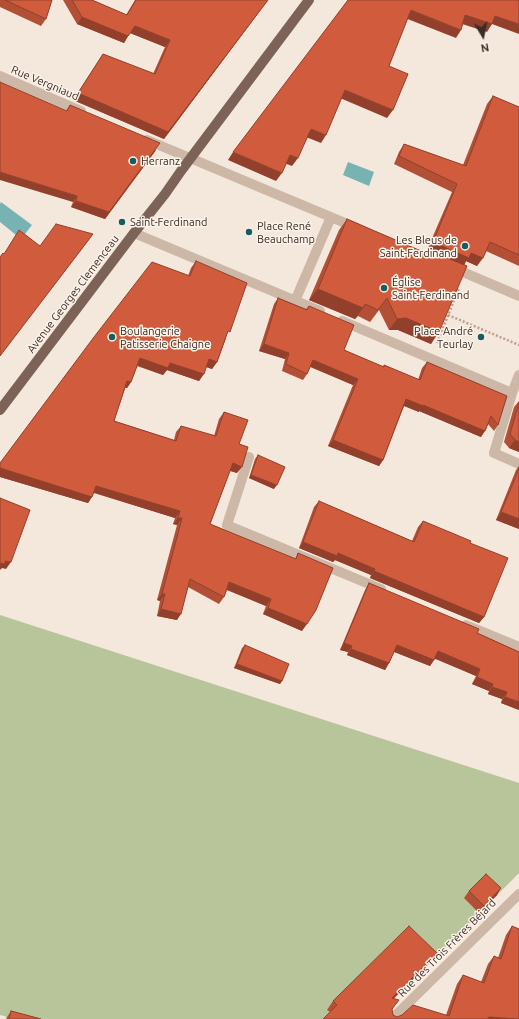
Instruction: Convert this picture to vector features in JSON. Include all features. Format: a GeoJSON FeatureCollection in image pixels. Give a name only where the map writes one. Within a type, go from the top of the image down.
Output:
{"type":"FeatureCollection","features":[{"type":"Feature","properties":{"kind":"main road","name":"Avenue Georges Clemenceau"},"geometry":{"type":"LineString","coordinates":[[0,410],[134,232],[165,194],[309,0]]}},
{"type":"Feature","properties":{"kind":"street","name":"Rue Vergniaud"},"geometry":{"type":"LineString","coordinates":[[0,76],[92,116]]}},
{"type":"Feature","properties":{"kind":"street"},"geometry":{"type":"LineString","coordinates":[[142,137],[367,232]]}},
{"type":"Feature","properties":{"kind":"street"},"geometry":{"type":"LineString","coordinates":[[295,301],[331,217]]}},
{"type":"Feature","properties":{"kind":"street"},"geometry":{"type":"LineString","coordinates":[[134,232],[512,393]]}},
{"type":"Feature","properties":{"kind":"street"},"geometry":{"type":"LineString","coordinates":[[444,264],[519,296]]}},
{"type":"Feature","properties":{"kind":"street"},"geometry":{"type":"LineString","coordinates":[[519,375],[494,453],[519,464]]}},
{"type":"Feature","properties":{"kind":"street"},"geometry":{"type":"LineString","coordinates":[[249,457],[227,525],[388,592]]}},
{"type":"Feature","properties":{"kind":"street"},"geometry":{"type":"LineString","coordinates":[[453,619],[519,647]]}},
{"type":"Feature","properties":{"kind":"street","name":"Rue des Trois Frères Béjard"},"geometry":{"type":"LineString","coordinates":[[392,1019],[519,894]]}},
{"type":"Feature","properties":{"kind":"path"},"geometry":{"type":"LineString","coordinates":[[431,358],[465,273]]}},
{"type":"Feature","properties":{"kind":"path"},"geometry":{"type":"LineString","coordinates":[[448,315],[519,345]]}},
{"type":"Feature","properties":{"kind":"green space"},"geometry":{"type":"Polygon","coordinates":[[[0,615],[519,783],[519,873],[374,1019],[14,1019],[0,1015],[0,615]]]}},
{"type":"Feature","properties":{"kind":"water"},"geometry":{"type":"Polygon","coordinates":[[[348,162],[374,172],[369,186],[343,175],[348,162]]]}},
{"type":"Feature","properties":{"kind":"water"},"geometry":{"type":"Polygon","coordinates":[[[1,202],[32,225],[21,239],[0,222],[1,202]]]}},
{"type":"Feature","properties":{"kind":"building"},"geometry":{"type":"Polygon","coordinates":[[[5,0],[52,0],[46,19],[5,0]]]}},
{"type":"Feature","properties":{"kind":"building"},"geometry":{"type":"Polygon","coordinates":[[[72,0],[92,0],[127,15],[136,0],[268,0],[168,132],[78,93],[103,54],[155,74],[170,40],[135,26],[128,36],[82,17],[72,0]]]}},
{"type":"Feature","properties":{"kind":"building"},"geometry":{"type":"Polygon","coordinates":[[[348,0],[519,0],[519,24],[495,16],[492,24],[465,15],[461,30],[411,10],[389,66],[408,74],[393,110],[345,90],[326,135],[311,129],[298,158],[290,155],[282,173],[233,152],[348,0]]]}},
{"type":"Feature","properties":{"kind":"building"},"geometry":{"type":"Polygon","coordinates":[[[0,82],[67,111],[70,105],[160,143],[109,212],[76,201],[77,196],[0,172],[0,82]]]}},
{"type":"Feature","properties":{"kind":"building"},"geometry":{"type":"Polygon","coordinates":[[[493,96],[519,107],[519,255],[490,242],[483,258],[471,253],[469,258],[433,242],[457,184],[399,156],[404,144],[466,166],[493,96]]]}},
{"type":"Feature","properties":{"kind":"building","name":"Église Saint-Ferdinand"},"geometry":{"type":"Polygon","coordinates":[[[347,219],[428,254],[430,251],[467,266],[439,332],[406,318],[397,319],[387,298],[378,310],[365,304],[363,308],[318,289],[347,219]]]}},
{"type":"Feature","properties":{"kind":"building"},"geometry":{"type":"Polygon","coordinates":[[[56,224],[93,234],[0,356],[0,257],[3,253],[4,254],[19,230],[40,246],[56,224]]]}},
{"type":"Feature","properties":{"kind":"building"},"geometry":{"type":"Polygon","coordinates":[[[196,261],[247,283],[230,332],[228,331],[217,362],[209,359],[204,374],[170,363],[168,368],[140,358],[131,382],[127,381],[114,421],[176,441],[181,426],[216,436],[224,412],[248,420],[239,444],[248,447],[242,467],[233,463],[210,524],[296,559],[298,553],[333,568],[316,610],[307,624],[268,608],[271,599],[229,582],[224,597],[190,579],[181,614],[161,609],[165,594],[162,594],[182,518],[178,518],[180,511],[96,486],[92,497],[0,468],[0,463],[152,262],[190,276],[196,261]]]}},
{"type":"Feature","properties":{"kind":"building"},"geometry":{"type":"Polygon","coordinates":[[[278,298],[307,310],[309,306],[354,325],[344,350],[420,380],[427,362],[507,396],[498,425],[491,416],[485,431],[406,399],[383,460],[333,440],[358,379],[313,360],[307,374],[286,364],[289,353],[264,344],[278,298]]]}},
{"type":"Feature","properties":{"kind":"building"},"geometry":{"type":"Polygon","coordinates":[[[519,403],[519,442],[510,434],[519,403]]]}},
{"type":"Feature","properties":{"kind":"building"},"geometry":{"type":"Polygon","coordinates":[[[258,455],[285,467],[277,485],[251,475],[258,455]]]}},
{"type":"Feature","properties":{"kind":"building"},"geometry":{"type":"Polygon","coordinates":[[[519,469],[519,519],[501,512],[519,469]]]}},
{"type":"Feature","properties":{"kind":"building"},"geometry":{"type":"Polygon","coordinates":[[[0,498],[30,510],[11,562],[5,561],[5,564],[0,563],[0,498]]]}},
{"type":"Feature","properties":{"kind":"building"},"geometry":{"type":"Polygon","coordinates":[[[319,501],[414,542],[423,521],[471,541],[470,543],[508,558],[484,617],[374,571],[375,569],[338,553],[337,556],[303,542],[319,501]]]}},
{"type":"Feature","properties":{"kind":"building"},"geometry":{"type":"Polygon","coordinates":[[[369,583],[479,629],[477,633],[519,652],[519,702],[505,697],[507,692],[492,687],[493,684],[477,677],[480,669],[438,651],[434,660],[397,645],[389,663],[351,649],[352,646],[344,643],[369,583]]]}},
{"type":"Feature","properties":{"kind":"building"},"geometry":{"type":"Polygon","coordinates":[[[245,645],[289,664],[282,681],[237,664],[245,645]]]}},
{"type":"Feature","properties":{"kind":"building"},"geometry":{"type":"Polygon","coordinates":[[[486,874],[501,888],[484,906],[469,891],[486,874]]]}},
{"type":"Feature","properties":{"kind":"building"},"geometry":{"type":"Polygon","coordinates":[[[409,926],[437,953],[392,998],[399,1000],[392,1009],[393,1015],[397,1017],[402,1015],[413,1005],[449,1016],[463,975],[484,983],[494,956],[501,959],[512,926],[519,929],[519,1019],[489,1017],[488,1019],[323,1019],[337,1005],[333,1001],[409,926]]]}},
{"type":"Feature","properties":{"kind":"building"},"geometry":{"type":"Polygon","coordinates":[[[11,1011],[41,1019],[9,1019],[11,1011]]]}},
{"type":"Feature","properties":{"kind":"place","name":"Herranz"},"geometry":{"type":"Point","coordinates":[133,161]}},
{"type":"Feature","properties":{"kind":"place","name":"Saint-Ferdinand"},"geometry":{"type":"Point","coordinates":[122,222]}},
{"type":"Feature","properties":{"kind":"place","name":"Place René Beauchamp"},"geometry":{"type":"Point","coordinates":[249,232]}},
{"type":"Feature","properties":{"kind":"place","name":"Les Bleus de Saint-Ferdinand"},"geometry":{"type":"Point","coordinates":[465,246]}},
{"type":"Feature","properties":{"kind":"place","name":"Église Saint-Ferdinand"},"geometry":{"type":"Point","coordinates":[384,288]}},
{"type":"Feature","properties":{"kind":"place","name":"Boulangerie Patisserie Chaigne"},"geometry":{"type":"Point","coordinates":[112,337]}},
{"type":"Feature","properties":{"kind":"place","name":"Place André Teurlay"},"geometry":{"type":"Point","coordinates":[481,337]}}]}
